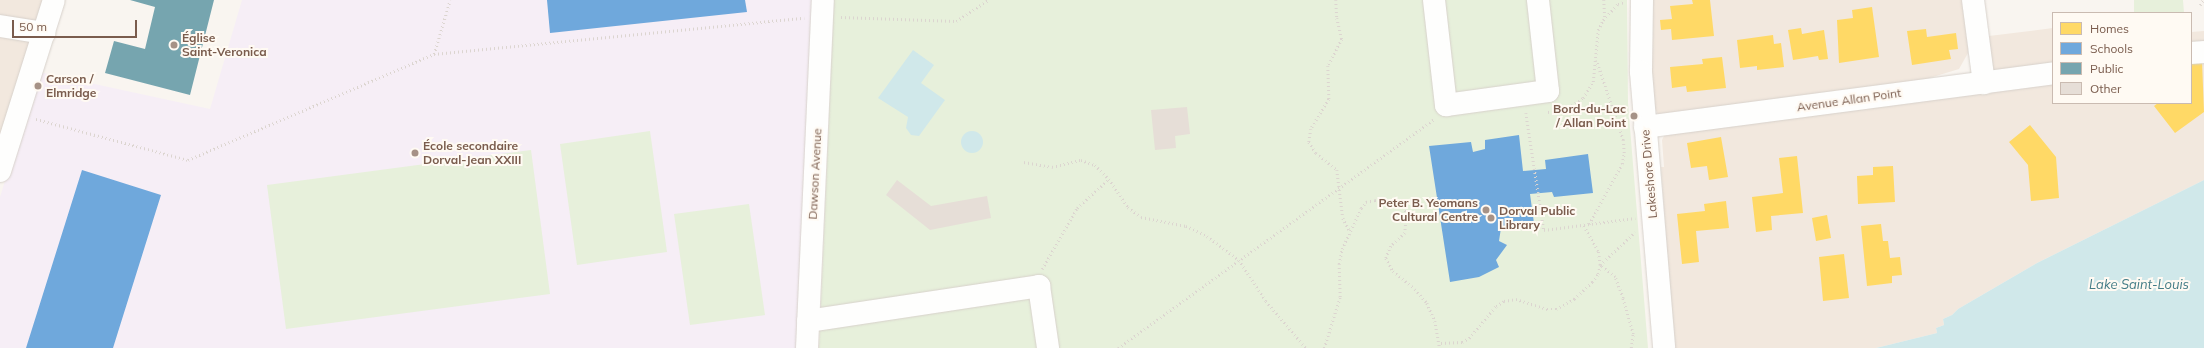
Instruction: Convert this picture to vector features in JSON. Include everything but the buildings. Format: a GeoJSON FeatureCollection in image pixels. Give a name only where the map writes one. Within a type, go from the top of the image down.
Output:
{"type":"FeatureCollection","features":[{"type":"Feature","properties":{"kind":"street"},"geometry":{"type":"LineString","coordinates":[[0,171],[54,0]]}},
{"type":"Feature","properties":{"kind":"street"},"geometry":{"type":"LineString","coordinates":[[1434,0],[1446,105],[1548,91],[1538,0]]}},
{"type":"Feature","properties":{"kind":"street","name":"Lakeshore Drive"},"geometry":{"type":"LineString","coordinates":[[1642,0],[1641,72],[1664,348]]}},
{"type":"Feature","properties":{"kind":"street"},"geometry":{"type":"LineString","coordinates":[[1973,0],[1984,83]]}},
{"type":"Feature","properties":{"kind":"street","name":"Dawson Avenue"},"geometry":{"type":"LineString","coordinates":[[807,348],[822,8]]}},
{"type":"Feature","properties":{"kind":"street"},"geometry":{"type":"LineString","coordinates":[[0,26],[44,33]]}},
{"type":"Feature","properties":{"kind":"street"},"geometry":{"type":"LineString","coordinates":[[2192,54],[2204,52]]}},
{"type":"Feature","properties":{"kind":"street","name":"Avenue Allan Point"},"geometry":{"type":"LineString","coordinates":[[1645,127],[2052,73]]}},
{"type":"Feature","properties":{"kind":"street"},"geometry":{"type":"LineString","coordinates":[[808,321],[1038,286],[1048,348]]}},
{"type":"Feature","properties":{"kind":"path"},"geometry":{"type":"LineString","coordinates":[[434,54],[450,0]]}},
{"type":"Feature","properties":{"kind":"path"},"geometry":{"type":"LineString","coordinates":[[18,114],[188,160],[434,54],[822,8],[956,21],[988,0]]}},
{"type":"Feature","properties":{"kind":"path"},"geometry":{"type":"LineString","coordinates":[[1336,0],[1336,18],[1342,39],[1328,66],[1329,99],[1311,129],[1310,142],[1316,153],[1337,170],[1341,187],[1343,218],[1349,230]]}},
{"type":"Feature","properties":{"kind":"path"},"geometry":{"type":"LineString","coordinates":[[1604,0],[1605,17]]}},
{"type":"Feature","properties":{"kind":"path"},"geometry":{"type":"LineString","coordinates":[[1541,113],[1565,110],[1583,98],[1592,82],[1596,60],[1598,30],[1605,17],[1618,4],[1627,0]]}},
{"type":"Feature","properties":{"kind":"path"},"geometry":{"type":"LineString","coordinates":[[2200,5],[2203,0]]}},
{"type":"Feature","properties":{"kind":"path"},"geometry":{"type":"LineString","coordinates":[[1589,224],[1622,164],[1624,153],[1623,140],[1596,60]]}},
{"type":"Feature","properties":{"kind":"path"},"geometry":{"type":"LineString","coordinates":[[1118,348],[1436,117],[1446,105]]}},
{"type":"Feature","properties":{"kind":"path"},"geometry":{"type":"LineString","coordinates":[[1525,110],[1544,230],[1653,215]]}},
{"type":"Feature","properties":{"kind":"path"},"geometry":{"type":"LineString","coordinates":[[1526,115],[1534,114]]}},
{"type":"Feature","properties":{"kind":"path"},"geometry":{"type":"LineString","coordinates":[[1024,162],[1052,168],[1081,160],[1095,165],[1109,179],[1128,207],[1141,217],[1186,226],[1207,236],[1239,260],[1266,301],[1306,348]]}},
{"type":"Feature","properties":{"kind":"path"},"geometry":{"type":"LineString","coordinates":[[1038,286],[1040,273],[1077,208],[1109,179]]}},
{"type":"Feature","properties":{"kind":"path"},"geometry":{"type":"LineString","coordinates":[[1324,348],[1340,297],[1339,264],[1349,230],[1366,202],[1375,200],[1403,207],[1407,213],[1408,226],[1402,238],[1390,246],[1386,258],[1393,271],[1415,288],[1427,303],[1435,321],[1441,343],[1440,348]]}},
{"type":"Feature","properties":{"kind":"path"},"geometry":{"type":"LineString","coordinates":[[1600,265],[1653,215]]}},
{"type":"Feature","properties":{"kind":"path"},"geometry":{"type":"LineString","coordinates":[[1441,343],[1462,342],[1469,338],[1496,306],[1504,301],[1516,299],[1547,309],[1556,309],[1574,299],[1592,282],[1598,274],[1600,265],[1598,251],[1583,225]]}},
{"type":"Feature","properties":{"kind":"path"},"geometry":{"type":"LineString","coordinates":[[1600,265],[1615,277],[1624,298],[1632,334],[1631,348]]}},
{"type":"Feature","properties":{"kind":"shaded area"},"geometry":{"type":"Polygon","coordinates":[[[0,0],[54,0],[0,174],[0,0]]]}},
{"type":"Feature","properties":{"kind":"shaded area","name":"École secondaire Dorval-Jean XXIII"},"geometry":{"type":"Polygon","coordinates":[[[242,0],[832,0],[796,348],[0,348],[0,197],[39,72],[210,109],[242,0]]]}},
{"type":"Feature","properties":{"kind":"shaded area"},"geometry":{"type":"Polygon","coordinates":[[[1652,0],[1969,0],[1968,53],[1959,69],[1923,80],[1664,116],[1658,114],[1655,109],[1652,80],[1652,0]]]}},
{"type":"Feature","properties":{"kind":"shaded area"},"geometry":{"type":"Polygon","coordinates":[[[2052,28],[2052,104],[2192,104],[2192,32],[2204,31],[2204,180],[2037,263],[1943,319],[1944,325],[1936,328],[1937,333],[1876,348],[1674,348],[1661,167],[1664,167],[1662,140],[1666,132],[1967,86],[1987,49],[1989,36],[2052,28]]]}},
{"type":"Feature","properties":{"kind":"green space"},"geometry":{"type":"Polygon","coordinates":[[[834,0],[1627,0],[1628,103],[1648,348],[819,348],[834,0]]]}},
{"type":"Feature","properties":{"kind":"green space"},"geometry":{"type":"Polygon","coordinates":[[[2134,0],[2183,0],[2184,12],[2134,12],[2134,0]]]}},
{"type":"Feature","properties":{"kind":"green space"},"geometry":{"type":"Polygon","coordinates":[[[650,131],[667,252],[577,265],[560,144],[650,131]]]}},
{"type":"Feature","properties":{"kind":"green space"},"geometry":{"type":"Polygon","coordinates":[[[531,150],[550,294],[286,329],[267,185],[531,150]]]}},
{"type":"Feature","properties":{"kind":"green space"},"geometry":{"type":"Polygon","coordinates":[[[749,204],[765,315],[690,325],[674,214],[749,204]]]}},
{"type":"Feature","properties":{"kind":"water"},"geometry":{"type":"Polygon","coordinates":[[[913,50],[934,65],[921,83],[945,100],[919,136],[911,135],[906,128],[908,117],[878,98],[913,50]]]}},
{"type":"Feature","properties":{"kind":"water"},"geometry":{"type":"Polygon","coordinates":[[[968,131],[976,131],[983,138],[983,146],[976,153],[968,153],[961,146],[961,138],[968,131]]]}},
{"type":"Feature","properties":{"kind":"water","name":"Lake Saint-Louis"},"geometry":{"type":"Polygon","coordinates":[[[2204,180],[2204,348],[1876,348],[1937,333],[1936,328],[1944,325],[1943,319],[2037,263],[2204,180]]]}},
{"type":"Feature","properties":{"kind":"place","name":"Église Saint-Veronica"},"geometry":{"type":"Point","coordinates":[174,45]}},
{"type":"Feature","properties":{"kind":"place","name":"Carson / Elmridge"},"geometry":{"type":"Point","coordinates":[38,86]}},
{"type":"Feature","properties":{"kind":"place","name":"Bord-du-Lac / Allan Point"},"geometry":{"type":"Point","coordinates":[1634,116]}},
{"type":"Feature","properties":{"kind":"place","name":"École secondaire Dorval-Jean XXIII"},"geometry":{"type":"Point","coordinates":[415,153]}},
{"type":"Feature","properties":{"kind":"place","name":"Peter B. Yeomans Cultural Centre"},"geometry":{"type":"Point","coordinates":[1486,210]}},
{"type":"Feature","properties":{"kind":"place","name":"Dorval Public Library"},"geometry":{"type":"Point","coordinates":[1491,218]}}]}
